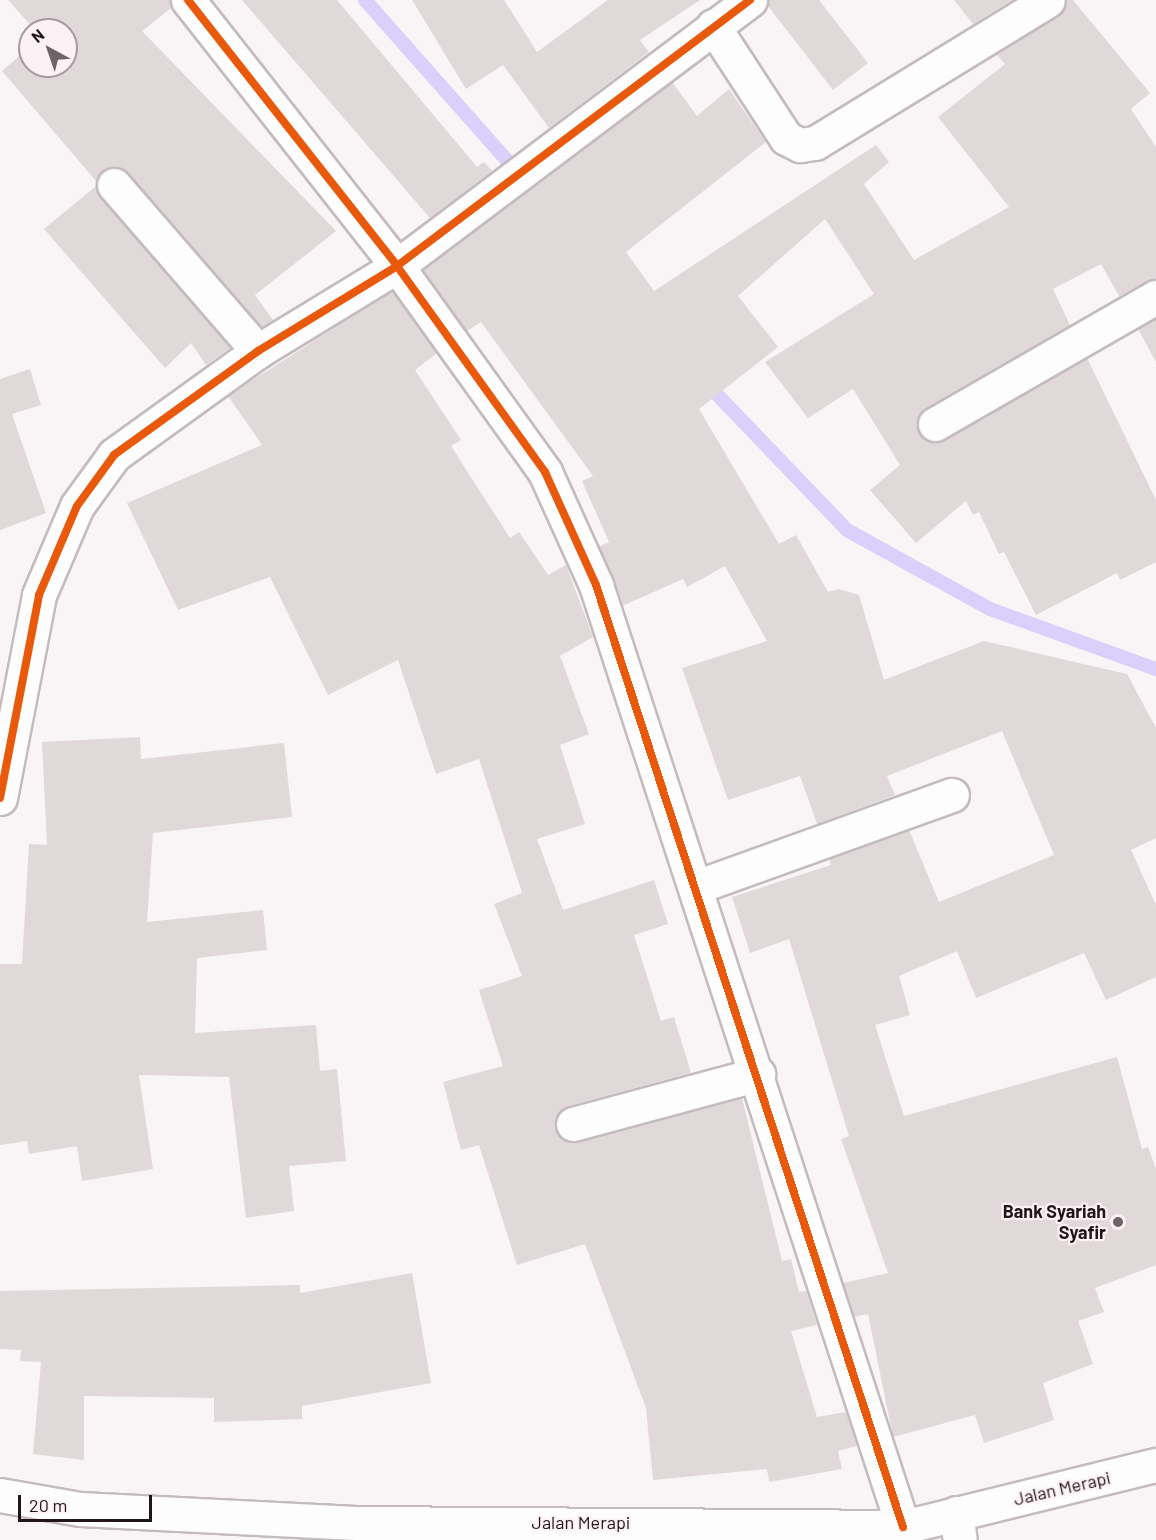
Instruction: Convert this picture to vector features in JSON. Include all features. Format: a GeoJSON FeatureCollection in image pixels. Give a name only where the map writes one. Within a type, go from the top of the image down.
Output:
{"type":"FeatureCollection","features":[{"type":"Feature","properties":{"kind":"street"},"geometry":{"type":"LineString","coordinates":[[0,798],[39,595],[76,506],[114,455],[258,351],[397,266],[712,26],[750,0]]}},
{"type":"Feature","properties":{"kind":"street"},"geometry":{"type":"LineString","coordinates":[[712,26],[786,138],[800,145],[815,144],[1048,0]]}},
{"type":"Feature","properties":{"kind":"street"},"geometry":{"type":"LineString","coordinates":[[204,6],[397,266],[545,472],[596,585],[758,1074],[903,1527]]}},
{"type":"Feature","properties":{"kind":"street"},"geometry":{"type":"LineString","coordinates":[[114,185],[258,351]]}},
{"type":"Feature","properties":{"kind":"street"},"geometry":{"type":"LineString","coordinates":[[935,424],[1156,297]]}},
{"type":"Feature","properties":{"kind":"street"},"geometry":{"type":"LineString","coordinates":[[696,886],[952,795]]}},
{"type":"Feature","properties":{"kind":"street"},"geometry":{"type":"LineString","coordinates":[[573,1124],[758,1074]]}},
{"type":"Feature","properties":{"kind":"street","name":"Jalan Merapi"},"geometry":{"type":"LineString","coordinates":[[0,1495],[80,1509],[361,1523],[958,1526],[1156,1465]]}},
{"type":"Feature","properties":{"kind":"building"},"geometry":{"type":"Polygon","coordinates":[[[8,0],[170,0],[171,8],[142,31],[336,231],[255,295],[273,320],[262,327],[128,172],[110,167],[96,181],[2,71],[18,57],[18,78],[78,78],[78,18],[24,18],[8,0]]]}},
{"type":"Feature","properties":{"kind":"building"},"geometry":{"type":"Polygon","coordinates":[[[242,0],[337,0],[477,167],[484,162],[492,171],[430,218],[242,0]]]}},
{"type":"Feature","properties":{"kind":"building"},"geometry":{"type":"Polygon","coordinates":[[[412,0],[504,0],[537,52],[608,0],[700,0],[640,40],[649,52],[549,128],[503,65],[466,89],[412,0]]]}},
{"type":"Feature","properties":{"kind":"building"},"geometry":{"type":"Polygon","coordinates":[[[768,0],[819,0],[868,63],[833,90],[768,6],[768,0]]]}},
{"type":"Feature","properties":{"kind":"building"},"geometry":{"type":"Polygon","coordinates":[[[954,0],[1012,0],[973,24],[954,0]]]}},
{"type":"Feature","properties":{"kind":"building"},"geometry":{"type":"Polygon","coordinates":[[[1067,0],[1073,0],[1150,93],[1131,109],[1156,147],[1156,278],[1119,296],[1101,264],[1053,289],[1070,325],[926,408],[916,425],[926,440],[944,440],[1087,358],[1156,500],[1156,562],[1120,580],[1117,573],[1036,615],[1004,552],[999,554],[979,512],[973,515],[966,501],[916,543],[870,490],[900,465],[853,389],[808,418],[765,362],[874,294],[825,219],[738,296],[778,347],[699,409],[779,544],[796,535],[828,592],[839,589],[859,595],[884,680],[984,641],[1127,674],[1156,728],[1156,838],[1131,850],[1156,905],[1156,977],[1106,1000],[1084,953],[976,998],[957,951],[899,976],[910,1015],[875,1025],[904,1116],[1117,1057],[1142,1149],[1148,1147],[1156,1169],[1156,1265],[1095,1288],[1104,1312],[1078,1321],[1093,1364],[1043,1383],[1054,1420],[984,1443],[975,1415],[893,1437],[868,1314],[854,1317],[843,1283],[888,1273],[841,1139],[849,1136],[789,939],[750,953],[732,897],[831,865],[829,859],[909,830],[939,902],[1054,855],[1002,731],[887,776],[895,795],[817,824],[800,776],[728,800],[682,668],[767,641],[725,566],[687,587],[683,579],[622,606],[599,547],[609,542],[582,481],[593,476],[481,322],[467,331],[423,270],[672,82],[697,116],[729,89],[766,142],[626,252],[654,291],[876,145],[889,162],[864,184],[914,260],[1009,207],[938,117],[1005,64],[996,54],[1058,16],[1067,0]]]}},
{"type":"Feature","properties":{"kind":"building"},"geometry":{"type":"Polygon","coordinates":[[[96,186],[230,348],[206,365],[191,343],[165,368],[44,229],[96,186]]]}},
{"type":"Feature","properties":{"kind":"building"},"geometry":{"type":"Polygon","coordinates":[[[392,291],[437,353],[415,370],[461,440],[451,446],[510,538],[519,532],[548,575],[566,565],[593,637],[560,656],[589,734],[560,745],[585,824],[537,839],[563,910],[654,880],[668,924],[634,935],[661,1021],[674,1017],[691,1073],[568,1106],[555,1119],[555,1129],[568,1142],[578,1142],[742,1098],[782,1261],[791,1259],[799,1292],[806,1291],[817,1325],[791,1331],[817,1417],[846,1412],[857,1446],[838,1451],[842,1469],[769,1482],[767,1469],[653,1480],[646,1408],[585,1244],[517,1265],[479,1145],[461,1150],[443,1082],[503,1066],[479,990],[522,976],[494,904],[522,893],[479,759],[436,774],[398,660],[328,695],[270,577],[178,610],[127,503],[262,445],[228,396],[392,291]]]}},
{"type":"Feature","properties":{"kind":"building"},"geometry":{"type":"Polygon","coordinates":[[[1156,319],[1156,362],[1138,329],[1156,319]]]}},
{"type":"Feature","properties":{"kind":"building"},"geometry":{"type":"Polygon","coordinates":[[[30,369],[41,405],[12,414],[46,513],[0,530],[0,379],[30,369]]]}},
{"type":"Feature","properties":{"kind":"building"},"geometry":{"type":"Polygon","coordinates":[[[140,737],[141,759],[284,743],[292,817],[153,833],[147,922],[263,910],[267,950],[197,958],[195,1033],[316,1025],[320,1071],[337,1069],[346,1161],[289,1166],[294,1211],[246,1218],[229,1077],[139,1075],[153,1169],[82,1181],[77,1146],[29,1154],[27,1141],[0,1145],[0,964],[22,964],[29,844],[47,845],[42,742],[140,737]]]}},
{"type":"Feature","properties":{"kind":"building"},"geometry":{"type":"Polygon","coordinates":[[[412,1273],[431,1383],[302,1406],[302,1419],[214,1422],[214,1398],[84,1396],[84,1460],[33,1454],[41,1362],[20,1361],[21,1350],[0,1349],[0,1291],[300,1285],[300,1293],[412,1273]]]}},
{"type":"Feature","properties":{"kind":"waterway"},"geometry":{"type":"LineString","coordinates":[[365,0],[543,201]]}},
{"type":"Feature","properties":{"kind":"waterway"},"geometry":{"type":"LineString","coordinates":[[706,383],[847,530],[990,609],[1156,669]]}},
{"type":"Feature","properties":{"kind":"cycle path"},"geometry":{"type":"LineString","coordinates":[[188,0],[397,266],[545,472],[596,585],[903,1527]]}},
{"type":"Feature","properties":{"kind":"cycle path"},"geometry":{"type":"LineString","coordinates":[[0,798],[39,595],[77,506],[114,455],[258,351],[397,266],[750,0]]}},
{"type":"Feature","properties":{"kind":"place","name":"Bank Syariah Syafir"},"geometry":{"type":"Point","coordinates":[1118,1222]}}]}
